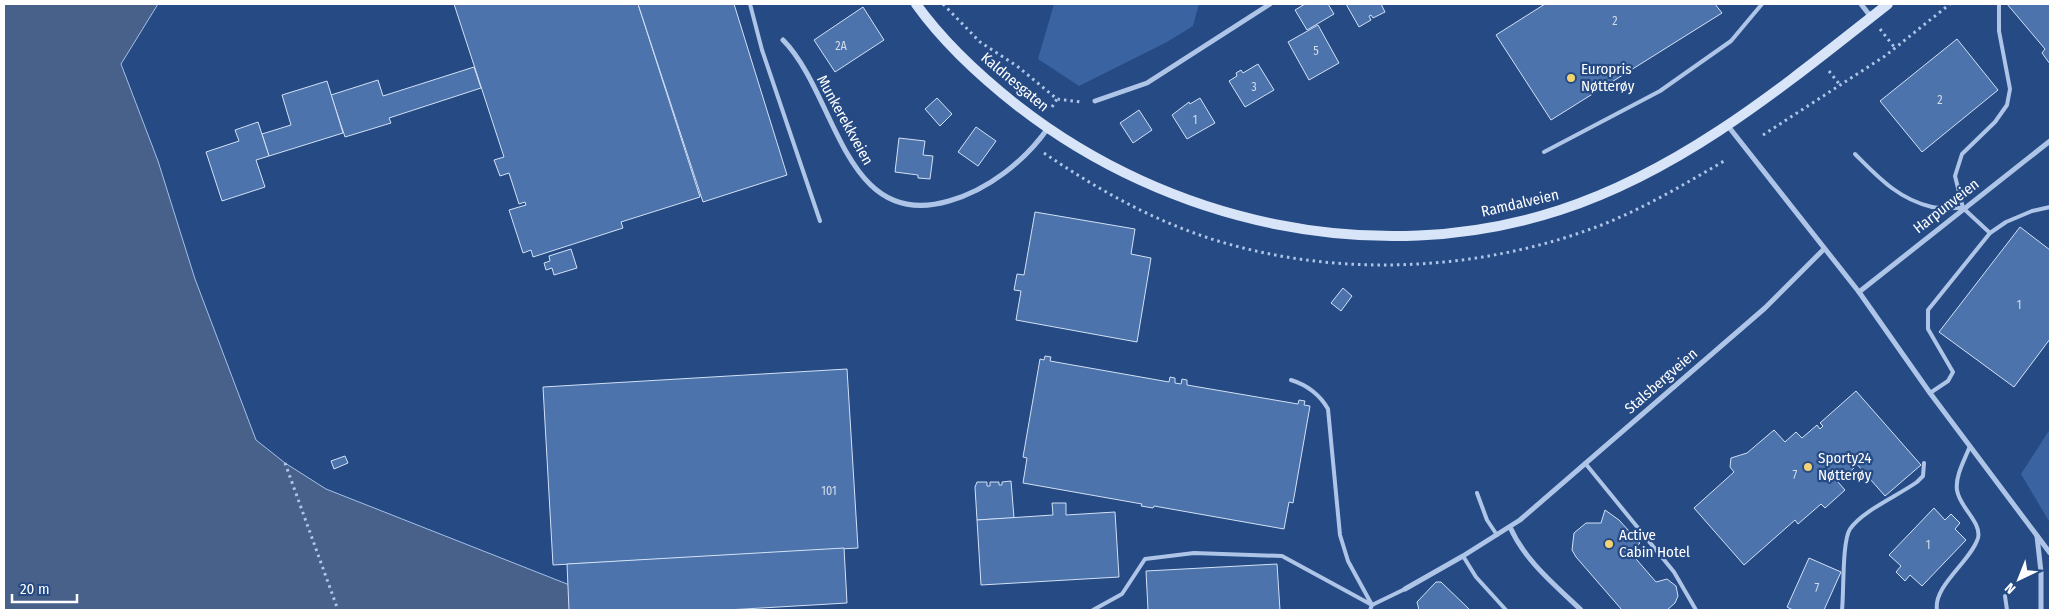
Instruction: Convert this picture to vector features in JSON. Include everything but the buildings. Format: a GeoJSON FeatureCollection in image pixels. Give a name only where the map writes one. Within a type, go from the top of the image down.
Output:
{"type":"FeatureCollection","features":[{"type":"Feature","properties":{"kind":"main road","name":"Kaldnesgaten"},"geometry":{"type":"LineString","coordinates":[[916,4],[953,46],[998,90],[1048,128],[1109,166]]}},
{"type":"Feature","properties":{"kind":"main road","name":"Ramdalveien"},"geometry":{"type":"LineString","coordinates":[[1109,166],[1172,195],[1259,221],[1313,231],[1377,236],[1446,233],[1509,224],[1584,201],[1658,168],[1728,126],[1888,4]]}},
{"type":"Feature","properties":{"kind":"street"},"geometry":{"type":"LineString","coordinates":[[1095,101],[1147,83],[1270,4]]}},
{"type":"Feature","properties":{"kind":"street"},"geometry":{"type":"LineString","coordinates":[[1861,4],[1871,17]]}},
{"type":"Feature","properties":{"kind":"street","name":"Munkerekkveien"},"geometry":{"type":"LineString","coordinates":[[783,40],[790,47],[812,85],[844,148],[862,177],[878,192],[894,201],[913,207],[931,207],[963,197],[1024,158],[1048,128]]}},
{"type":"Feature","properties":{"kind":"street"},"geometry":{"type":"LineString","coordinates":[[1728,126],[1744,148],[1790,202],[1858,292],[1930,393],[2050,553]]}},
{"type":"Feature","properties":{"kind":"street","name":"Harpunveien"},"geometry":{"type":"LineString","coordinates":[[1858,292],[2050,141]]}},
{"type":"Feature","properties":{"kind":"street","name":"Stalsbergveien"},"geometry":{"type":"LineString","coordinates":[[1405,589],[1464,556],[1510,527],[1765,308],[1824,249]]}},
{"type":"Feature","properties":{"kind":"street"},"geometry":{"type":"LineString","coordinates":[[1510,527],[1518,543],[1539,570],[1581,610]]}},
{"type":"Feature","properties":{"kind":"street"},"geometry":{"type":"LineString","coordinates":[[2037,536],[2041,572],[2041,610]]}},
{"type":"Feature","properties":{"kind":"lane"},"geometry":{"type":"LineString","coordinates":[[750,4],[762,50],[820,221]]}},
{"type":"Feature","properties":{"kind":"lane"},"geometry":{"type":"LineString","coordinates":[[1544,152],[1660,91],[1731,42],[1762,4]]}},
{"type":"Feature","properties":{"kind":"lane"},"geometry":{"type":"LineString","coordinates":[[1990,233],[1963,208],[1955,176],[1962,154],[1999,116],[2007,105],[2010,89],[1999,32],[2000,4]]}},
{"type":"Feature","properties":{"kind":"lane"},"geometry":{"type":"LineString","coordinates":[[1855,154],[1886,186],[1912,200],[1932,207],[1963,208]]}},
{"type":"Feature","properties":{"kind":"lane"},"geometry":{"type":"LineString","coordinates":[[1930,393],[1940,389],[1953,372],[1928,329],[1928,310],[1990,233],[2006,222],[2032,211],[2050,207]]}},
{"type":"Feature","properties":{"kind":"lane"},"geometry":{"type":"LineString","coordinates":[[1291,380],[1301,383],[1315,393],[1323,400],[1328,409],[1340,535],[1348,562],[1371,608]]}},
{"type":"Feature","properties":{"kind":"lane"},"geometry":{"type":"LineString","coordinates":[[1937,610],[1936,604],[1941,592],[1974,546],[1978,536],[1978,530],[1962,504],[1957,490],[1959,473],[1970,446]]}},
{"type":"Feature","properties":{"kind":"lane"},"geometry":{"type":"LineString","coordinates":[[1585,463],[1674,572],[1696,610]]}},
{"type":"Feature","properties":{"kind":"lane"},"geometry":{"type":"LineString","coordinates":[[1842,610],[1845,542],[1849,530],[1858,519],[1917,482],[1923,476],[1924,463]]}},
{"type":"Feature","properties":{"kind":"lane"},"geometry":{"type":"LineString","coordinates":[[1477,493],[1487,520],[1498,535]]}},
{"type":"Feature","properties":{"kind":"lane"},"geometry":{"type":"LineString","coordinates":[[1093,610],[1122,594],[1145,559],[1194,553],[1282,556],[1371,608]]}},
{"type":"Feature","properties":{"kind":"lane"},"geometry":{"type":"LineString","coordinates":[[1464,556],[1476,578],[1506,610]]}},
{"type":"Feature","properties":{"kind":"lane"},"geometry":{"type":"LineString","coordinates":[[1371,608],[1405,589]]}},
{"type":"Feature","properties":{"kind":"lane"},"geometry":{"type":"LineString","coordinates":[[2005,596],[2007,610]]}},
{"type":"Feature","properties":{"kind":"path"},"geometry":{"type":"LineString","coordinates":[[943,4],[980,42],[1017,66],[1057,100],[1068,102],[1095,101]]}},
{"type":"Feature","properties":{"kind":"path"},"geometry":{"type":"LineString","coordinates":[[1763,135],[1895,48],[1950,4]]}},
{"type":"Feature","properties":{"kind":"path"},"geometry":{"type":"LineString","coordinates":[[1871,17],[1895,48]]}},
{"type":"Feature","properties":{"kind":"path"},"geometry":{"type":"LineString","coordinates":[[1829,71],[1840,85]]}},
{"type":"Feature","properties":{"kind":"path"},"geometry":{"type":"LineString","coordinates":[[1052,107],[1057,100]]}},
{"type":"Feature","properties":{"kind":"path"},"geometry":{"type":"LineString","coordinates":[[284,463],[338,610]]}},
{"type":"Feature","properties":{"kind":"shaded area"},"geometry":{"type":"Polygon","coordinates":[[[4,4],[158,4],[121,64],[158,161],[195,279],[256,440],[285,463],[326,489],[595,595],[622,610],[4,610],[4,4]]]}},
{"type":"Feature","properties":{"kind":"shaded area"},"geometry":{"type":"Polygon","coordinates":[[[1054,4],[1199,4],[1193,26],[1167,42],[1079,86],[1038,59],[1054,4]]]}},
{"type":"Feature","properties":{"kind":"shaded area"},"geometry":{"type":"Polygon","coordinates":[[[2050,429],[2050,523],[2021,474],[2050,429]]]}},
{"type":"Feature","properties":{"kind":"place","name":"Europris Nøtterøy"},"geometry":{"type":"Point","coordinates":[1571,78]}},
{"type":"Feature","properties":{"kind":"place","name":"Sporty24 Nøtterøy"},"geometry":{"type":"Point","coordinates":[1808,467]}},
{"type":"Feature","properties":{"kind":"place","name":"Active Cabin Hotel"},"geometry":{"type":"Point","coordinates":[1609,544]}}]}
